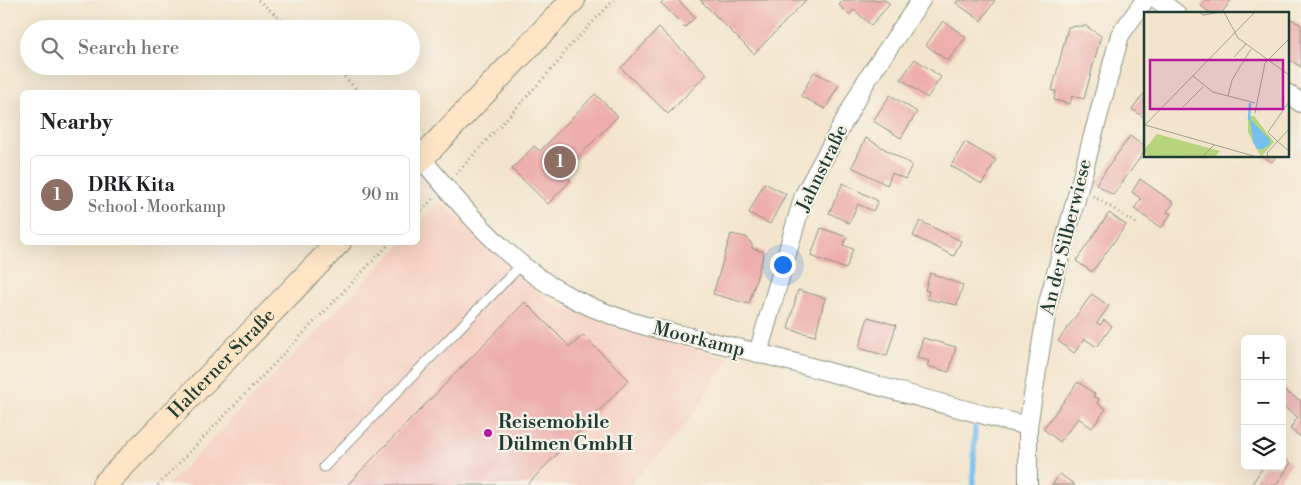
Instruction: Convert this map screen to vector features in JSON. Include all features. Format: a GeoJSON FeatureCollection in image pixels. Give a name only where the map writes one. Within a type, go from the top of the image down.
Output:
{"type":"FeatureCollection","features":[{"type":"Feature","properties":{"kind":"main road"},"geometry":{"type":"LineString","coordinates":[[420,159],[573,0]]}},
{"type":"Feature","properties":{"kind":"main road","name":"Halterner Straße"},"geometry":{"type":"LineString","coordinates":[[104,485],[336,245]]}},
{"type":"Feature","properties":{"kind":"street","name":"Jahnstraße"},"geometry":{"type":"LineString","coordinates":[[758,353],[804,195],[866,81],[921,0]]}},
{"type":"Feature","properties":{"kind":"street","name":"An der Silberwiese"},"geometry":{"type":"LineString","coordinates":[[1028,485],[1028,426],[1048,303],[1120,35],[1145,0]]}},
{"type":"Feature","properties":{"kind":"street"},"geometry":{"type":"LineString","coordinates":[[1158,0],[1174,12]]}},
{"type":"Feature","properties":{"kind":"street"},"geometry":{"type":"LineString","coordinates":[[1288,93],[1301,103]]}},
{"type":"Feature","properties":{"kind":"street","name":"Moorkamp"},"geometry":{"type":"LineString","coordinates":[[420,161],[521,266],[563,293],[619,319],[758,353],[958,409],[1028,426]]}},
{"type":"Feature","properties":{"kind":"lane"},"geometry":{"type":"LineString","coordinates":[[324,467],[521,266]]}},
{"type":"Feature","properties":{"kind":"path"},"geometry":{"type":"LineString","coordinates":[[258,0],[281,20]]}},
{"type":"Feature","properties":{"kind":"path"},"geometry":{"type":"LineString","coordinates":[[420,212],[561,59],[565,51],[614,0]]}},
{"type":"Feature","properties":{"kind":"path"},"geometry":{"type":"LineString","coordinates":[[343,75],[357,90]]}},
{"type":"Feature","properties":{"kind":"path"},"geometry":{"type":"LineString","coordinates":[[1078,186],[1139,225]]}},
{"type":"Feature","properties":{"kind":"path"},"geometry":{"type":"LineString","coordinates":[[158,485],[387,245]]}},
{"type":"Feature","properties":{"kind":"shaded area"},"geometry":{"type":"Polygon","coordinates":[[[439,200],[555,306],[669,342],[729,358],[683,430],[629,485],[168,485],[400,245],[420,245],[420,223],[439,200]]]}},
{"type":"Feature","properties":{"kind":"building"},"geometry":{"type":"Polygon","coordinates":[[[664,0],[678,0],[695,17],[685,27],[661,3],[664,0]]]}},
{"type":"Feature","properties":{"kind":"building"},"geometry":{"type":"Polygon","coordinates":[[[700,0],[806,0],[754,54],[700,0]]]}},
{"type":"Feature","properties":{"kind":"building"},"geometry":{"type":"Polygon","coordinates":[[[844,0],[885,0],[890,4],[871,25],[854,10],[849,15],[839,5],[844,0]]]}},
{"type":"Feature","properties":{"kind":"building"},"geometry":{"type":"Polygon","coordinates":[[[958,0],[995,0],[981,21],[956,3],[958,0]]]}},
{"type":"Feature","properties":{"kind":"building"},"geometry":{"type":"Polygon","coordinates":[[[1205,0],[1231,0],[1222,12],[1209,12],[1201,6],[1205,0]]]}},
{"type":"Feature","properties":{"kind":"building"},"geometry":{"type":"Polygon","coordinates":[[[1291,19],[1301,25],[1301,67],[1288,59],[1288,24],[1291,19]]]}},
{"type":"Feature","properties":{"kind":"building"},"geometry":{"type":"Polygon","coordinates":[[[943,21],[966,37],[948,61],[926,45],[943,21]]]}},
{"type":"Feature","properties":{"kind":"building"},"geometry":{"type":"Polygon","coordinates":[[[1086,26],[1101,36],[1084,99],[1072,96],[1070,104],[1054,100],[1056,91],[1052,91],[1068,27],[1086,26]]]}},
{"type":"Feature","properties":{"kind":"building"},"geometry":{"type":"Polygon","coordinates":[[[659,28],[707,74],[668,114],[621,68],[659,28]]]}},
{"type":"Feature","properties":{"kind":"building"},"geometry":{"type":"Polygon","coordinates":[[[915,59],[941,77],[927,98],[901,79],[915,59]]]}},
{"type":"Feature","properties":{"kind":"building"},"geometry":{"type":"Polygon","coordinates":[[[814,72],[839,85],[825,109],[801,96],[814,72]]]}},
{"type":"Feature","properties":{"kind":"building"},"geometry":{"type":"Polygon","coordinates":[[[1144,93],[1144,117],[1132,109],[1144,93]]]}},
{"type":"Feature","properties":{"kind":"building"},"geometry":{"type":"Polygon","coordinates":[[[595,94],[618,116],[563,173],[571,180],[548,204],[512,169],[534,146],[540,151],[595,94]]]}},
{"type":"Feature","properties":{"kind":"building"},"geometry":{"type":"Polygon","coordinates":[[[890,95],[917,112],[901,138],[873,121],[890,95]]]}},
{"type":"Feature","properties":{"kind":"building"},"geometry":{"type":"Polygon","coordinates":[[[1130,136],[1144,146],[1144,152],[1113,195],[1096,184],[1130,136]]]}},
{"type":"Feature","properties":{"kind":"building"},"geometry":{"type":"Polygon","coordinates":[[[866,138],[912,165],[905,179],[892,173],[887,185],[852,167],[866,138]]]}},
{"type":"Feature","properties":{"kind":"building"},"geometry":{"type":"Polygon","coordinates":[[[965,142],[996,160],[982,184],[951,166],[965,142]]]}},
{"type":"Feature","properties":{"kind":"building"},"geometry":{"type":"Polygon","coordinates":[[[1266,158],[1275,158],[1272,162],[1266,158]]]}},
{"type":"Feature","properties":{"kind":"building"},"geometry":{"type":"Polygon","coordinates":[[[1140,179],[1174,203],[1167,212],[1171,214],[1161,228],[1134,209],[1141,199],[1132,192],[1140,179]]]}},
{"type":"Feature","properties":{"kind":"building"},"geometry":{"type":"Polygon","coordinates":[[[764,183],[786,194],[770,224],[749,213],[764,183]]]}},
{"type":"Feature","properties":{"kind":"building"},"geometry":{"type":"Polygon","coordinates":[[[843,183],[878,201],[873,211],[858,204],[849,223],[829,213],[843,183]]]}},
{"type":"Feature","properties":{"kind":"building"},"geometry":{"type":"Polygon","coordinates":[[[1109,213],[1126,225],[1092,272],[1076,261],[1109,213]]]}},
{"type":"Feature","properties":{"kind":"building"},"geometry":{"type":"Polygon","coordinates":[[[920,221],[961,241],[954,256],[913,236],[920,221]]]}},
{"type":"Feature","properties":{"kind":"building"},"geometry":{"type":"Polygon","coordinates":[[[821,228],[847,237],[843,245],[853,249],[846,269],[811,256],[821,228]]]}},
{"type":"Feature","properties":{"kind":"building"},"geometry":{"type":"Polygon","coordinates":[[[731,234],[746,237],[752,244],[752,248],[764,252],[749,304],[713,294],[731,234]]]}},
{"type":"Feature","properties":{"kind":"building"},"geometry":{"type":"Polygon","coordinates":[[[930,273],[963,285],[957,305],[927,299],[929,291],[925,290],[930,273]]]}},
{"type":"Feature","properties":{"kind":"building"},"geometry":{"type":"Polygon","coordinates":[[[798,290],[825,298],[815,336],[788,329],[798,290]]]}},
{"type":"Feature","properties":{"kind":"building"},"geometry":{"type":"Polygon","coordinates":[[[1092,294],[1109,306],[1097,323],[1100,325],[1104,320],[1112,326],[1097,347],[1085,339],[1074,353],[1058,341],[1092,294]]]}},
{"type":"Feature","properties":{"kind":"building","name":"Reisemobile Dülmen GmbH"},"geometry":{"type":"Polygon","coordinates":[[[525,302],[570,347],[583,335],[629,380],[527,485],[347,485],[525,302]]]}},
{"type":"Feature","properties":{"kind":"building"},"geometry":{"type":"Polygon","coordinates":[[[868,317],[896,325],[887,356],[859,348],[868,317]]]}},
{"type":"Feature","properties":{"kind":"building"},"geometry":{"type":"Polygon","coordinates":[[[923,338],[956,347],[949,372],[927,366],[929,361],[917,358],[923,338]]]}},
{"type":"Feature","properties":{"kind":"building"},"geometry":{"type":"Polygon","coordinates":[[[1078,382],[1095,394],[1093,396],[1099,399],[1097,403],[1106,409],[1092,428],[1078,418],[1060,442],[1043,429],[1078,382]]]}},
{"type":"Feature","properties":{"kind":"building"},"geometry":{"type":"Polygon","coordinates":[[[1286,392],[1301,401],[1301,437],[1290,429],[1298,417],[1286,409],[1286,392]]]}},
{"type":"Feature","properties":{"kind":"building"},"geometry":{"type":"Polygon","coordinates":[[[1286,459],[1291,463],[1276,485],[1251,485],[1261,470],[1286,470],[1286,459]]]}},
{"type":"Feature","properties":{"kind":"building"},"geometry":{"type":"Polygon","coordinates":[[[1060,474],[1075,485],[1052,485],[1060,474]]]}},
{"type":"Feature","properties":{"kind":"waterway"},"geometry":{"type":"LineString","coordinates":[[973,485],[975,428]]}},
{"type":"Feature","properties":{"kind":"place","name":"DRK Kita"},"geometry":{"type":"Point","coordinates":[560,162]}},
{"type":"Feature","properties":{"kind":"place","name":"Reisemobile Dülmen GmbH"},"geometry":{"type":"Point","coordinates":[488,433]}}]}
